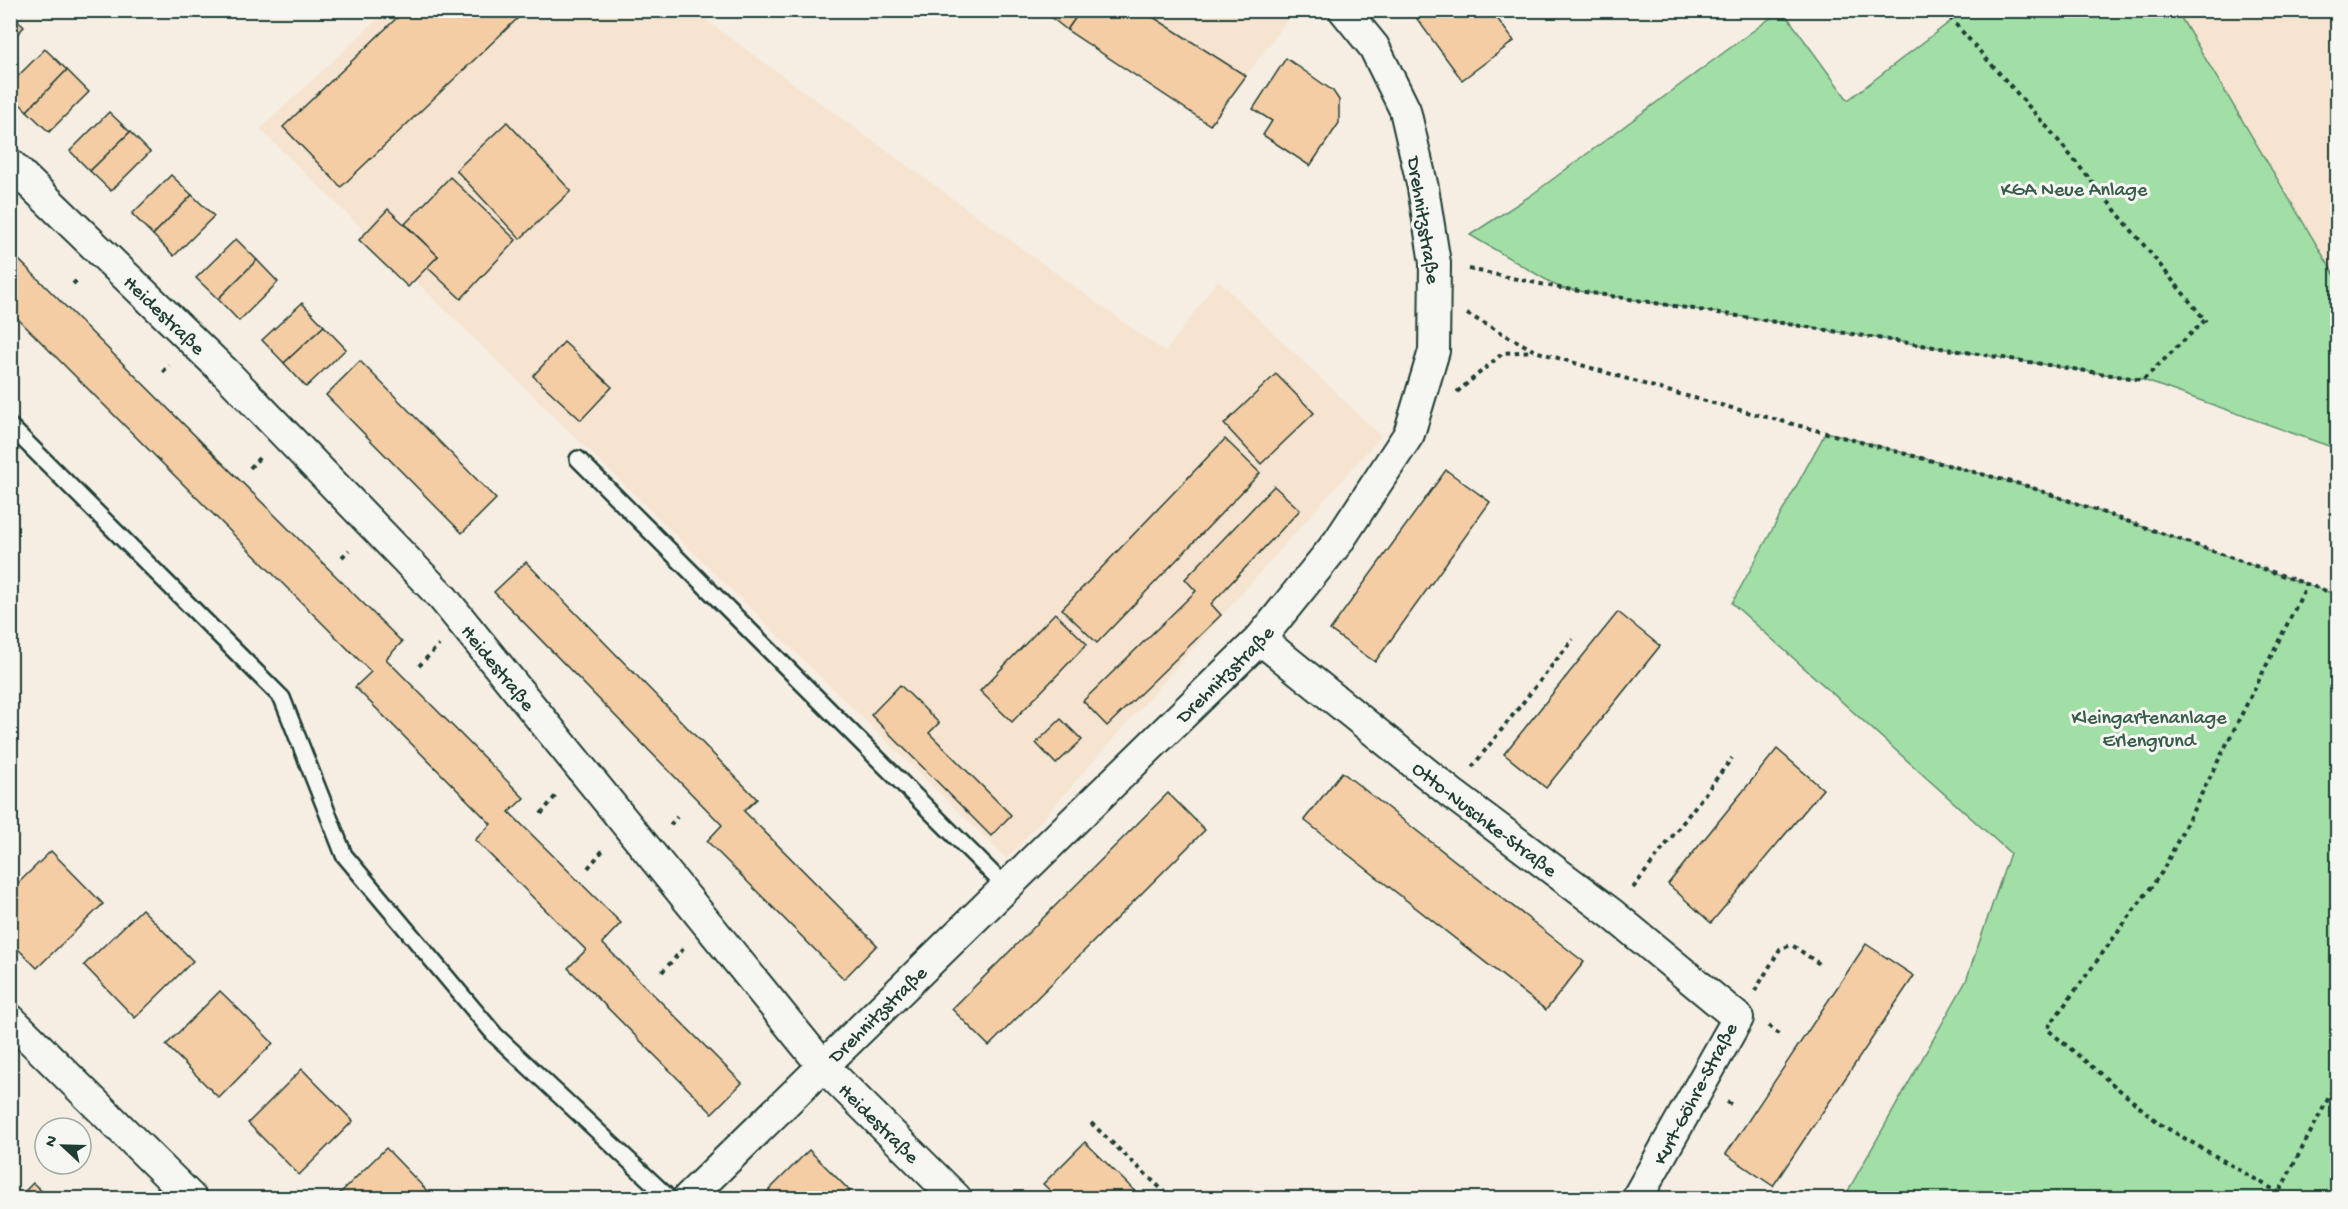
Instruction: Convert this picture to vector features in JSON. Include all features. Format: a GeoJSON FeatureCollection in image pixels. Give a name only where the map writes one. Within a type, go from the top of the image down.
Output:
{"type":"FeatureCollection","features":[{"type":"Feature","properties":{"kind":"street","name":"Drehnitzstraße"},"geometry":{"type":"LineString","coordinates":[[688,1198],[1260,639],[1338,542],[1409,434],[1434,351],[1435,262],[1423,188],[1405,110],[1374,47],[1344,10]]}},
{"type":"Feature","properties":{"kind":"street","name":"Heidestraße"},"geometry":{"type":"LineString","coordinates":[[10,164],[226,373],[443,598],[822,1065],[956,1198]]}},
{"type":"Feature","properties":{"kind":"street","name":"Otto-Nuschke-Straße"},"geometry":{"type":"LineString","coordinates":[[1260,639],[1451,793],[1612,914],[1710,997]]}},
{"type":"Feature","properties":{"kind":"street","name":"Kurt-Göhre-Straße"},"geometry":{"type":"LineString","coordinates":[[1637,1198],[1738,1018],[1710,997]]}},
{"type":"Feature","properties":{"kind":"street"},"geometry":{"type":"LineString","coordinates":[[10,1019],[191,1198]]}},
{"type":"Feature","properties":{"kind":"lane"},"geometry":{"type":"LineString","coordinates":[[10,426],[282,698],[344,855],[495,1035],[669,1198]]}},
{"type":"Feature","properties":{"kind":"lane"},"geometry":{"type":"LineString","coordinates":[[578,459],[1005,886]]}},
{"type":"Feature","properties":{"kind":"path"},"geometry":{"type":"LineString","coordinates":[[1435,262],[1560,288],[2143,380],[2205,320],[2048,128],[1943,10]]}},
{"type":"Feature","properties":{"kind":"path"},"geometry":{"type":"LineString","coordinates":[[1436,294],[1535,351],[1664,390],[2026,486],[2337,595]]}},
{"type":"Feature","properties":{"kind":"path"},"geometry":{"type":"LineString","coordinates":[[1452,397],[1503,353],[1535,351]]}},
{"type":"Feature","properties":{"kind":"path"},"geometry":{"type":"LineString","coordinates":[[2288,1198],[2278,1197],[2160,1124],[2047,1029],[2162,872],[2307,585]]}},
{"type":"Feature","properties":{"kind":"path"},"geometry":{"type":"LineString","coordinates":[[1451,793],[1573,639]]}},
{"type":"Feature","properties":{"kind":"path"},"geometry":{"type":"LineString","coordinates":[[1612,914],[1732,758]]}},
{"type":"Feature","properties":{"kind":"path"},"geometry":{"type":"LineString","coordinates":[[1752,998],[1779,949],[1792,945],[1821,966]]}},
{"type":"Feature","properties":{"kind":"path"},"geometry":{"type":"LineString","coordinates":[[2278,1197],[2337,1080]]}},
{"type":"Feature","properties":{"kind":"path"},"geometry":{"type":"LineString","coordinates":[[1091,1123],[1171,1198]]}},
{"type":"Feature","properties":{"kind":"shaded area"},"geometry":{"type":"Polygon","coordinates":[[[386,11],[693,11],[1165,352],[1218,280],[1381,436],[1007,859],[260,129],[386,11]]]}},
{"type":"Feature","properties":{"kind":"shaded area"},"geometry":{"type":"Polygon","coordinates":[[[1039,11],[1294,11],[1210,125],[1039,11]]]}},
{"type":"Feature","properties":{"kind":"shaded area"},"geometry":{"type":"Polygon","coordinates":[[[2177,11],[2337,11],[2337,279],[2177,11]]]}},
{"type":"Feature","properties":{"kind":"green space","name":"KGA Neue Anlage"},"geometry":{"type":"Polygon","coordinates":[[[1783,11],[1848,100],[1964,11],[2177,11],[2337,279],[2337,449],[2143,380],[1560,288],[1470,235],[1530,196],[1783,11]]]}},
{"type":"Feature","properties":{"kind":"green space","name":"Kleingartenanlage Erlengrund"},"geometry":{"type":"Polygon","coordinates":[[[1826,432],[2027,486],[2337,595],[2337,1198],[1844,1198],[1966,981],[2010,853],[1732,603],[1826,432]]]}},
{"type":"Feature","properties":{"kind":"building"},"geometry":{"type":"Polygon","coordinates":[[[405,10],[510,10],[518,18],[341,187],[283,127],[405,10]]]}},
{"type":"Feature","properties":{"kind":"building"},"geometry":{"type":"Polygon","coordinates":[[[1042,10],[1081,10],[1067,30],[1042,10]]]}},
{"type":"Feature","properties":{"kind":"building"},"geometry":{"type":"Polygon","coordinates":[[[1081,10],[1142,10],[1246,76],[1210,125],[1067,30],[1081,10]]]}},
{"type":"Feature","properties":{"kind":"building"},"geometry":{"type":"Polygon","coordinates":[[[1428,10],[1491,10],[1514,41],[1462,80],[1417,19],[1428,10]]]}},
{"type":"Feature","properties":{"kind":"building"},"geometry":{"type":"Polygon","coordinates":[[[10,13],[24,27],[10,41],[10,13]]]}},
{"type":"Feature","properties":{"kind":"building"},"geometry":{"type":"Polygon","coordinates":[[[45,49],[67,70],[27,111],[10,94],[10,84],[45,49]]]}},
{"type":"Feature","properties":{"kind":"building"},"geometry":{"type":"Polygon","coordinates":[[[1286,58],[1333,91],[1339,100],[1339,123],[1310,166],[1263,135],[1272,121],[1253,109],[1286,58]]]}},
{"type":"Feature","properties":{"kind":"building"},"geometry":{"type":"Polygon","coordinates":[[[67,70],[89,92],[49,132],[27,111],[67,70]]]}},
{"type":"Feature","properties":{"kind":"building"},"geometry":{"type":"Polygon","coordinates":[[[109,112],[130,132],[90,171],[70,151],[109,112]]]}},
{"type":"Feature","properties":{"kind":"building"},"geometry":{"type":"Polygon","coordinates":[[[507,122],[571,191],[520,239],[456,170],[507,122]]]}},
{"type":"Feature","properties":{"kind":"building"},"geometry":{"type":"Polygon","coordinates":[[[130,132],[150,152],[111,191],[90,171],[130,132]]]}},
{"type":"Feature","properties":{"kind":"building"},"geometry":{"type":"Polygon","coordinates":[[[171,175],[192,195],[153,235],[132,214],[171,175]]]}},
{"type":"Feature","properties":{"kind":"building"},"geometry":{"type":"Polygon","coordinates":[[[450,177],[516,240],[461,299],[427,267],[438,256],[405,224],[450,177]]]}},
{"type":"Feature","properties":{"kind":"building"},"geometry":{"type":"Polygon","coordinates":[[[192,195],[214,216],[174,256],[153,235],[192,195]]]}},
{"type":"Feature","properties":{"kind":"building"},"geometry":{"type":"Polygon","coordinates":[[[388,209],[438,256],[408,287],[359,240],[388,209]]]}},
{"type":"Feature","properties":{"kind":"building"},"geometry":{"type":"Polygon","coordinates":[[[236,239],[257,260],[218,299],[196,278],[236,239]]]}},
{"type":"Feature","properties":{"kind":"building"},"geometry":{"type":"Polygon","coordinates":[[[10,251],[402,642],[386,659],[524,798],[509,812],[621,923],[602,943],[742,1083],[712,1113],[568,968],[586,950],[475,840],[491,824],[355,687],[371,672],[10,311],[10,251]]]}},
{"type":"Feature","properties":{"kind":"building"},"geometry":{"type":"Polygon","coordinates":[[[257,260],[278,282],[239,321],[218,299],[257,260]]]}},
{"type":"Feature","properties":{"kind":"building"},"geometry":{"type":"Polygon","coordinates":[[[302,303],[324,326],[284,363],[262,340],[302,303]]]}},
{"type":"Feature","properties":{"kind":"building"},"geometry":{"type":"Polygon","coordinates":[[[324,326],[346,349],[306,387],[284,363],[324,326]]]}},
{"type":"Feature","properties":{"kind":"building"},"geometry":{"type":"Polygon","coordinates":[[[564,342],[612,387],[581,420],[533,376],[564,342]]]}},
{"type":"Feature","properties":{"kind":"building"},"geometry":{"type":"Polygon","coordinates":[[[360,361],[496,499],[462,533],[326,395],[360,361]]]}},
{"type":"Feature","properties":{"kind":"building"},"geometry":{"type":"Polygon","coordinates":[[[1276,374],[1314,413],[1261,464],[1224,424],[1276,374]]]}},
{"type":"Feature","properties":{"kind":"building"},"geometry":{"type":"Polygon","coordinates":[[[1225,439],[1260,473],[1097,643],[1062,609],[1225,439]]]}},
{"type":"Feature","properties":{"kind":"building"},"geometry":{"type":"Polygon","coordinates":[[[1446,470],[1490,502],[1375,662],[1330,630],[1446,470]]]}},
{"type":"Feature","properties":{"kind":"building"},"geometry":{"type":"Polygon","coordinates":[[[1274,486],[1300,510],[1211,604],[1221,615],[1107,726],[1083,701],[1196,591],[1185,579],[1274,486]]]}},
{"type":"Feature","properties":{"kind":"building"},"geometry":{"type":"Polygon","coordinates":[[[526,562],[757,799],[744,811],[877,945],[844,979],[707,841],[722,825],[494,592],[526,562]]]}},
{"type":"Feature","properties":{"kind":"building"},"geometry":{"type":"Polygon","coordinates":[[[1618,612],[1660,646],[1546,788],[1504,754],[1618,612]]]}},
{"type":"Feature","properties":{"kind":"building"},"geometry":{"type":"Polygon","coordinates":[[[1055,613],[1087,644],[1012,722],[980,691],[1055,613]]]}},
{"type":"Feature","properties":{"kind":"building"},"geometry":{"type":"Polygon","coordinates":[[[900,685],[939,723],[929,733],[1011,815],[991,836],[871,715],[900,685]]]}},
{"type":"Feature","properties":{"kind":"building"},"geometry":{"type":"Polygon","coordinates":[[[1061,719],[1082,740],[1056,764],[1036,743],[1061,719]]]}},
{"type":"Feature","properties":{"kind":"building"},"geometry":{"type":"Polygon","coordinates":[[[1777,749],[1823,789],[1711,923],[1668,884],[1777,749]]]}},
{"type":"Feature","properties":{"kind":"building"},"geometry":{"type":"Polygon","coordinates":[[[1342,772],[1584,962],[1546,1010],[1304,820],[1342,772]]]}},
{"type":"Feature","properties":{"kind":"building"},"geometry":{"type":"Polygon","coordinates":[[[1168,793],[1205,830],[989,1046],[952,1009],[1168,793]]]}},
{"type":"Feature","properties":{"kind":"building"},"geometry":{"type":"Polygon","coordinates":[[[51,851],[103,904],[37,968],[10,941],[10,891],[51,851]]]}},
{"type":"Feature","properties":{"kind":"building"},"geometry":{"type":"Polygon","coordinates":[[[142,909],[193,961],[135,1018],[84,965],[142,909]]]}},
{"type":"Feature","properties":{"kind":"building"},"geometry":{"type":"Polygon","coordinates":[[[1866,944],[1914,976],[1773,1186],[1726,1154],[1866,944]]]}},
{"type":"Feature","properties":{"kind":"building"},"geometry":{"type":"Polygon","coordinates":[[[220,991],[273,1043],[219,1098],[166,1045],[220,991]]]}},
{"type":"Feature","properties":{"kind":"building"},"geometry":{"type":"Polygon","coordinates":[[[302,1069],[353,1121],[299,1175],[248,1123],[302,1069]]]}},
{"type":"Feature","properties":{"kind":"building"},"geometry":{"type":"Polygon","coordinates":[[[1085,1142],[1142,1198],[1058,1198],[1043,1184],[1085,1142]]]}},
{"type":"Feature","properties":{"kind":"building"},"geometry":{"type":"Polygon","coordinates":[[[386,1148],[432,1196],[430,1198],[335,1198],[386,1148]]]}},
{"type":"Feature","properties":{"kind":"building"},"geometry":{"type":"Polygon","coordinates":[[[809,1150],[850,1191],[842,1198],[761,1198],[809,1150]]]}},
{"type":"Feature","properties":{"kind":"building"},"geometry":{"type":"Polygon","coordinates":[[[33,1183],[49,1198],[18,1198],[33,1183]]]}}]}
